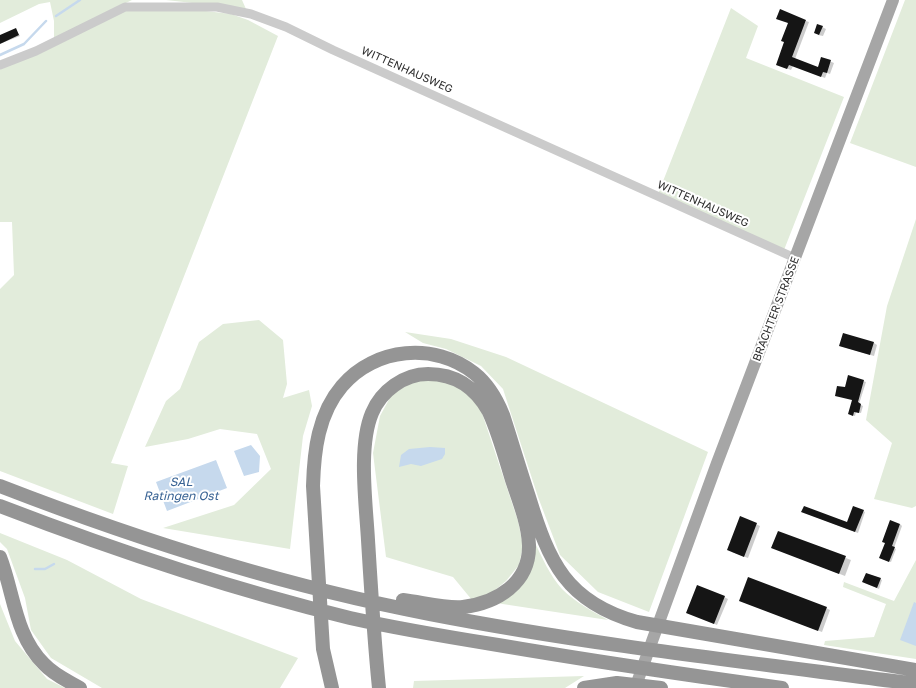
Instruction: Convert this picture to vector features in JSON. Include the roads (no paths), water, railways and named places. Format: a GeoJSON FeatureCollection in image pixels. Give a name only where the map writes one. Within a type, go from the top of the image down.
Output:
{"type":"FeatureCollection","features":[{"type":"Feature","properties":{"kind":"highway"},"geometry":{"type":"LineString","coordinates":[[326,688],[322,667],[323,649],[317,555],[314,465],[318,434],[332,400],[342,385],[369,364],[396,354],[432,354],[452,360],[475,374],[497,401],[504,415],[539,529],[551,558],[567,582],[588,600],[607,612],[637,622],[916,670]]}},
{"type":"Feature","properties":{"kind":"highway"},"geometry":{"type":"LineString","coordinates":[[312,587],[462,608],[493,600],[503,594],[520,578],[528,557],[528,534],[494,422],[480,397],[469,387],[455,378],[440,374],[429,374],[406,379],[389,389],[377,404],[368,427],[365,448],[370,568],[376,662],[379,688]]}},
{"type":"Feature","properties":{"kind":"highway"},"geometry":{"type":"LineString","coordinates":[[0,486],[135,535],[242,568],[312,587],[429,614],[549,635],[916,684]]}},
{"type":"Feature","properties":{"kind":"highway"},"geometry":{"type":"LineString","coordinates":[[0,506],[87,539],[227,584],[351,618],[425,633],[548,654],[782,688]]}},
{"type":"Feature","properties":{"kind":"highway"},"geometry":{"type":"LineString","coordinates":[[0,557],[7,575],[15,609],[27,642],[37,657],[52,672],[80,688]]}},
{"type":"Feature","properties":{"kind":"highway"},"geometry":{"type":"LineString","coordinates":[[323,649],[332,688]]}},
{"type":"Feature","properties":{"kind":"highway"},"geometry":{"type":"LineString","coordinates":[[584,688],[617,683],[661,688]]}},
{"type":"Feature","properties":{"kind":"main road","name":"BRACHTER STRASSE"},"geometry":{"type":"LineString","coordinates":[[635,688],[717,463],[893,0]]}},
{"type":"Feature","properties":{"kind":"street","name":"WITTENHAUSWEG"},"geometry":{"type":"LineString","coordinates":[[0,65],[36,51],[125,7],[217,7],[251,14],[286,27],[333,50],[795,258]]}},
{"type":"Feature","properties":{"kind":"water"},"geometry":{"type":"Polygon","coordinates":[[[251,445],[260,456],[259,472],[244,476],[234,451],[251,445]]]}},
{"type":"Feature","properties":{"kind":"water"},"geometry":{"type":"Polygon","coordinates":[[[430,447],[445,448],[445,454],[442,459],[421,466],[411,464],[399,467],[401,455],[409,449],[430,447]]]}},
{"type":"Feature","properties":{"kind":"water","name":"SAL Ratingen Ost"},"geometry":{"type":"Polygon","coordinates":[[[216,460],[227,488],[167,511],[156,482],[216,460]]]}},
{"type":"Feature","properties":{"kind":"water"},"geometry":{"type":"Polygon","coordinates":[[[914,602],[916,603],[916,646],[900,640],[914,602]]]}},
{"type":"Feature","properties":{"kind":"waterway"},"geometry":{"type":"LineString","coordinates":[[56,16],[80,0]]}},
{"type":"Feature","properties":{"kind":"waterway"},"geometry":{"type":"LineString","coordinates":[[0,55],[24,44],[46,21]]}},
{"type":"Feature","properties":{"kind":"waterway"},"geometry":{"type":"LineString","coordinates":[[35,569],[45,569],[54,564]]}}]}
